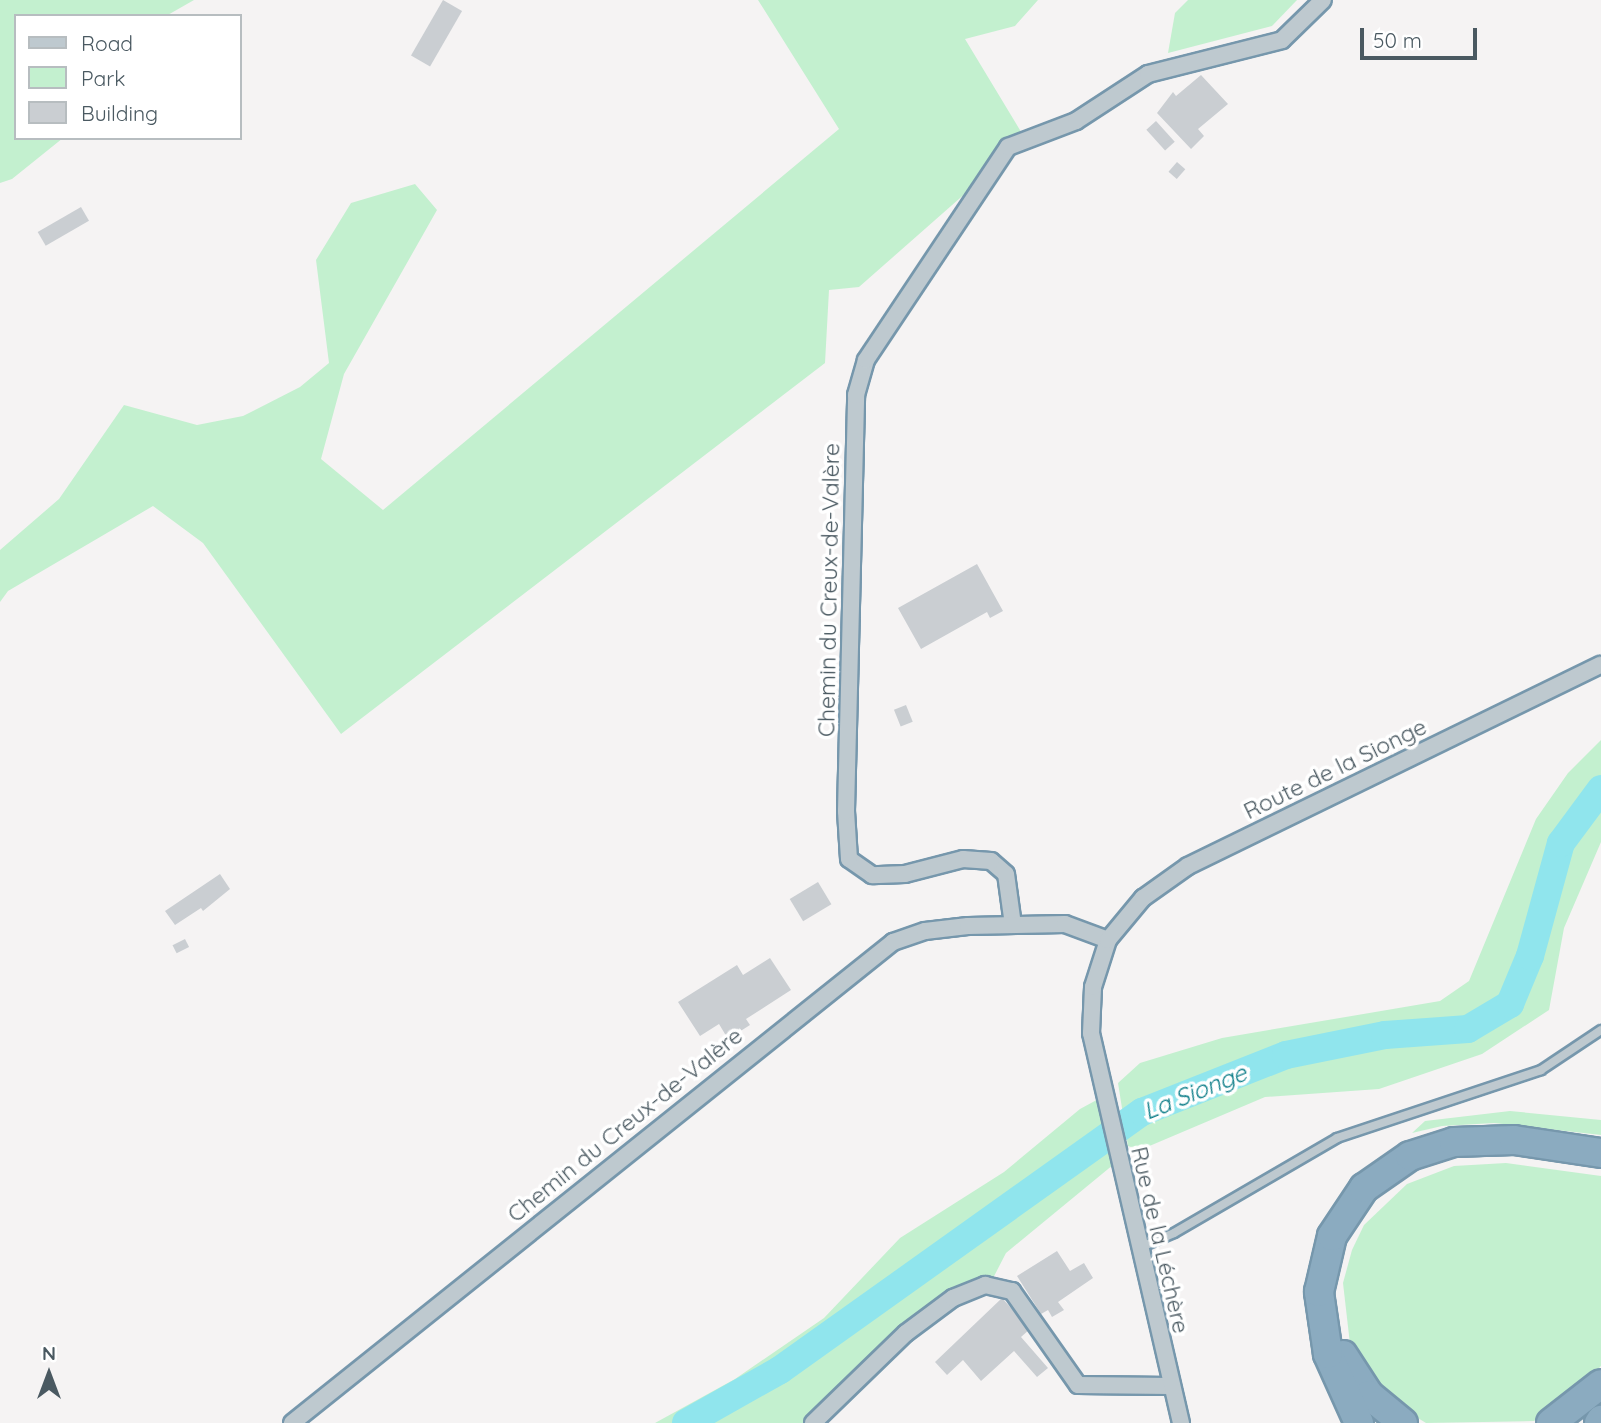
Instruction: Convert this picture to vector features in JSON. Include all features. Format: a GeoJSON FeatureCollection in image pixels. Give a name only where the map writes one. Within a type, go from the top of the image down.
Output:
{"type":"FeatureCollection","features":[{"type":"Feature","properties":{"kind":"highway"},"geometry":{"type":"LineString","coordinates":[[1359,1423],[1328,1354],[1319,1292],[1332,1236],[1364,1188],[1410,1156],[1454,1142],[1514,1140],[1601,1153]]}},
{"type":"Feature","properties":{"kind":"highway"},"geometry":{"type":"LineString","coordinates":[[1403,1423],[1377,1403],[1355,1377],[1335,1326],[1332,1296],[1337,1262],[1362,1212],[1407,1173],[1454,1156],[1520,1154],[1601,1166]]}},
{"type":"Feature","properties":{"kind":"highway"},"geometry":{"type":"LineString","coordinates":[[1551,1423],[1601,1384]]}},
{"type":"Feature","properties":{"kind":"street","name":"Chemin du Creux-de-Valère"},"geometry":{"type":"LineString","coordinates":[[1013,925],[1006,874],[991,861],[963,859],[905,874],[872,876],[849,859],[846,811],[856,395],[866,360],[1008,147],[1076,121],[1148,74],[1282,40],[1322,0]]}},
{"type":"Feature","properties":{"kind":"street","name":"Route de la Sionge"},"geometry":{"type":"LineString","coordinates":[[1108,940],[1143,898],[1188,866],[1601,665]]}},
{"type":"Feature","properties":{"kind":"street","name":"Chemin du Creux-de-Valère"},"geometry":{"type":"LineString","coordinates":[[292,1423],[893,942],[925,931],[1013,925],[1077,926],[1108,940]]}},
{"type":"Feature","properties":{"kind":"street","name":"Rue de la Léchère"},"geometry":{"type":"LineString","coordinates":[[1108,940],[1098,963],[1091,1010],[1104,1096],[1170,1386],[1181,1423]]}},
{"type":"Feature","properties":{"kind":"street"},"geometry":{"type":"LineString","coordinates":[[813,1423],[906,1333],[953,1298],[985,1285],[1012,1291],[1078,1385],[1170,1386]]}},
{"type":"Feature","properties":{"kind":"lane"},"geometry":{"type":"LineString","coordinates":[[1139,1248],[1174,1233],[1337,1138],[1541,1070],[1601,1030]]}},
{"type":"Feature","properties":{"kind":"green space"},"geometry":{"type":"Polygon","coordinates":[[[0,0],[194,0],[170,14],[14,14],[14,140],[61,140],[12,179],[0,183],[0,0]]]}},
{"type":"Feature","properties":{"kind":"green space"},"geometry":{"type":"Polygon","coordinates":[[[758,0],[1038,0],[1015,26],[965,39],[1026,140],[859,287],[829,290],[825,363],[341,734],[203,543],[153,506],[8,591],[0,602],[0,550],[59,499],[124,405],[197,425],[243,416],[300,387],[329,363],[316,260],[351,203],[415,184],[437,210],[344,374],[321,459],[383,510],[839,129],[758,0]]]}},
{"type":"Feature","properties":{"kind":"green space"},"geometry":{"type":"Polygon","coordinates":[[[1188,0],[1297,0],[1272,26],[1168,53],[1175,13],[1188,0]]]}},
{"type":"Feature","properties":{"kind":"green space"},"geometry":{"type":"Polygon","coordinates":[[[1601,740],[1601,842],[1564,928],[1549,1010],[1482,1054],[1379,1089],[1265,1097],[1140,1150],[1128,1146],[1118,1083],[1140,1063],[1222,1038],[1440,1001],[1469,981],[1536,819],[1568,773],[1601,740]]]}},
{"type":"Feature","properties":{"kind":"green space"},"geometry":{"type":"Polygon","coordinates":[[[1104,1096],[1119,1160],[1006,1253],[990,1284],[969,1289],[813,1423],[655,1423],[735,1379],[824,1318],[900,1238],[1004,1172],[1080,1109],[1104,1096]]]}},
{"type":"Feature","properties":{"kind":"green space"},"geometry":{"type":"Polygon","coordinates":[[[1510,1111],[1601,1120],[1601,1135],[1494,1123],[1442,1126],[1412,1133],[1425,1121],[1510,1111]]]}},
{"type":"Feature","properties":{"kind":"green space"},"geometry":{"type":"Polygon","coordinates":[[[1506,1163],[1601,1176],[1601,1366],[1569,1399],[1534,1421],[1426,1423],[1384,1397],[1350,1344],[1343,1283],[1352,1250],[1364,1225],[1407,1184],[1454,1166],[1506,1163]]]}},
{"type":"Feature","properties":{"kind":"building"},"geometry":{"type":"Polygon","coordinates":[[[443,0],[462,11],[430,66],[411,55],[443,0]]]}},
{"type":"Feature","properties":{"kind":"building"},"geometry":{"type":"Polygon","coordinates":[[[1201,75],[1228,104],[1198,129],[1204,136],[1191,149],[1157,113],[1173,92],[1176,96],[1201,75]]]}},
{"type":"Feature","properties":{"kind":"building"},"geometry":{"type":"Polygon","coordinates":[[[1156,121],[1175,142],[1165,151],[1146,130],[1156,121]]]}},
{"type":"Feature","properties":{"kind":"building"},"geometry":{"type":"Polygon","coordinates":[[[1177,162],[1185,169],[1177,179],[1168,172],[1177,162]]]}},
{"type":"Feature","properties":{"kind":"building"},"geometry":{"type":"Polygon","coordinates":[[[81,207],[89,221],[46,246],[38,232],[81,207]]]}},
{"type":"Feature","properties":{"kind":"building"},"geometry":{"type":"Polygon","coordinates":[[[977,564],[1003,611],[990,618],[987,612],[921,649],[898,608],[977,564]]]}},
{"type":"Feature","properties":{"kind":"building"},"geometry":{"type":"Polygon","coordinates":[[[906,705],[913,722],[901,727],[894,710],[906,705]]]}},
{"type":"Feature","properties":{"kind":"building"},"geometry":{"type":"Polygon","coordinates":[[[220,874],[230,889],[203,911],[201,908],[175,925],[165,911],[220,874]]]}},
{"type":"Feature","properties":{"kind":"building"},"geometry":{"type":"Polygon","coordinates":[[[818,882],[831,904],[803,921],[790,899],[818,882]]]}},
{"type":"Feature","properties":{"kind":"building"},"geometry":{"type":"Polygon","coordinates":[[[185,939],[189,947],[177,953],[173,945],[185,939]]]}},
{"type":"Feature","properties":{"kind":"building"},"geometry":{"type":"Polygon","coordinates":[[[770,958],[791,990],[746,1019],[750,1025],[728,1039],[719,1024],[700,1036],[678,1002],[737,965],[743,975],[770,958]]]}},
{"type":"Feature","properties":{"kind":"building"},"geometry":{"type":"Polygon","coordinates":[[[1057,1251],[1070,1271],[1084,1263],[1093,1278],[1058,1302],[1064,1310],[1052,1317],[1048,1310],[1041,1314],[1017,1276],[1057,1251]]]}},
{"type":"Feature","properties":{"kind":"building"},"geometry":{"type":"Polygon","coordinates":[[[1002,1298],[1030,1329],[1021,1337],[1048,1368],[1037,1377],[1014,1351],[981,1381],[963,1360],[947,1375],[935,1362],[1002,1298]]]}},
{"type":"Feature","properties":{"kind":"waterway","name":"La Sionge"},"geometry":{"type":"LineString","coordinates":[[686,1423],[780,1370],[1142,1112],[1286,1055],[1385,1035],[1468,1029],[1510,1004],[1530,956],[1561,843],[1601,789]]}}]}
